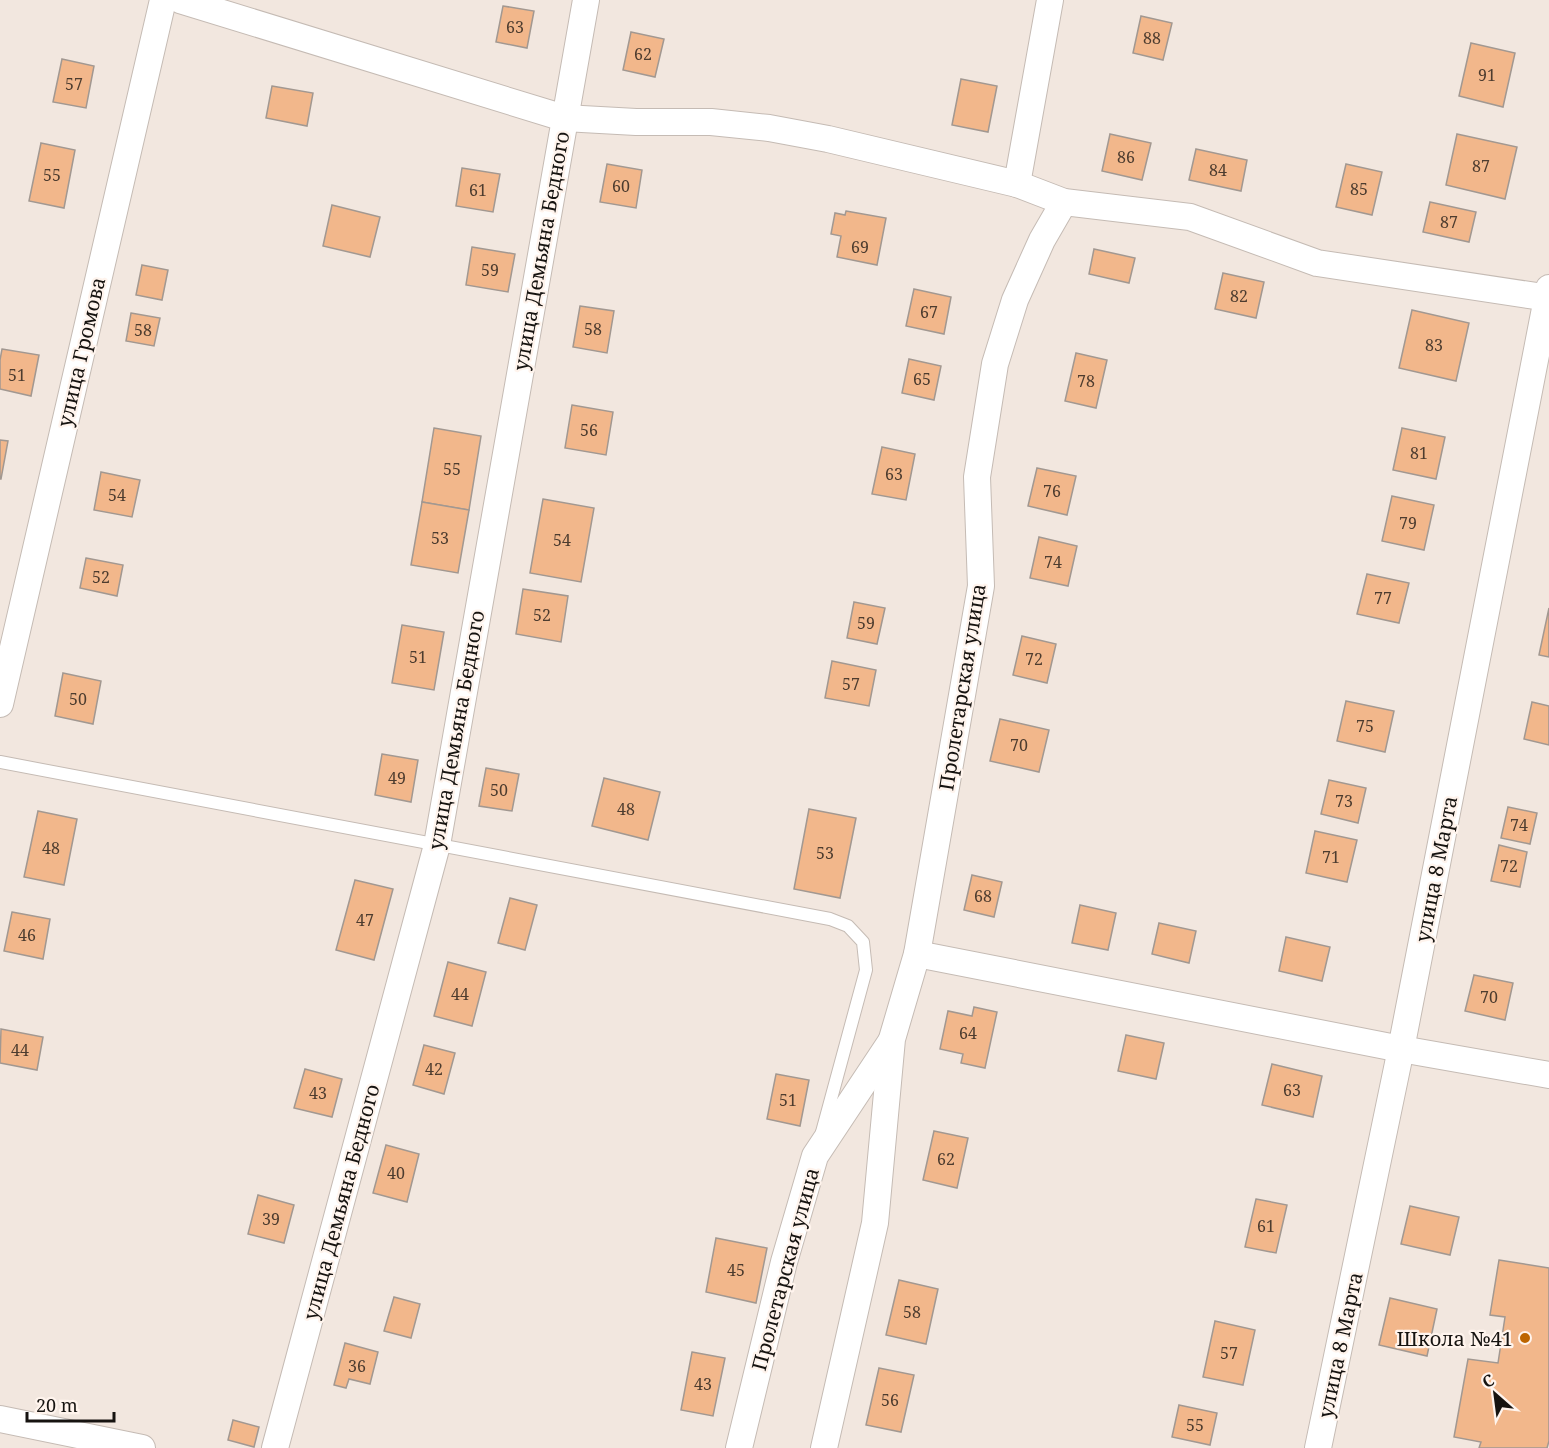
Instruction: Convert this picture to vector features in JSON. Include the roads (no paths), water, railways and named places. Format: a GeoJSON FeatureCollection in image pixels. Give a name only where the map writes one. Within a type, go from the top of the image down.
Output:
{"type":"FeatureCollection","features":[{"type":"Feature","properties":{"kind":"street","name":"улица Громова"},"geometry":{"type":"LineString","coordinates":[[0,704],[163,0]]}},
{"type":"Feature","properties":{"kind":"street"},"geometry":{"type":"LineString","coordinates":[[180,0],[564,118],[636,122],[711,122],[769,128],[828,139],[1017,184],[1064,202],[1191,217],[1317,263],[1548,295]]}},
{"type":"Feature","properties":{"kind":"street","name":"улица Демьяна Бедного"},"geometry":{"type":"LineString","coordinates":[[275,1448],[437,845],[586,0]]}},
{"type":"Feature","properties":{"kind":"street"},"geometry":{"type":"LineString","coordinates":[[1017,184],[1050,0]]}},
{"type":"Feature","properties":{"kind":"street","name":"Пролетарская улица"},"geometry":{"type":"LineString","coordinates":[[824,1448],[875,1223],[892,1039],[917,954],[981,586],[977,477],[995,364],[1015,300],[1042,240],[1064,202]]}},
{"type":"Feature","properties":{"kind":"street","name":"улица 8 Марта"},"geometry":{"type":"LineString","coordinates":[[1318,1448],[1401,1049],[1548,295]]}},
{"type":"Feature","properties":{"kind":"street"},"geometry":{"type":"LineString","coordinates":[[917,954],[1401,1049],[1549,1075]]}},
{"type":"Feature","properties":{"kind":"street","name":"Пролетарская улица"},"geometry":{"type":"LineString","coordinates":[[739,1448],[784,1262],[815,1156],[892,1039]]}},
{"type":"Feature","properties":{"kind":"street"},"geometry":{"type":"LineString","coordinates":[[0,1419],[142,1448]]}},
{"type":"Feature","properties":{"kind":"lane"},"geometry":{"type":"LineString","coordinates":[[0,762],[830,919],[848,926],[863,942],[866,970],[815,1156]]}},
{"type":"Feature","properties":{"kind":"place","name":"Школа №41"},"geometry":{"type":"Point","coordinates":[1525,1338]}}]}
